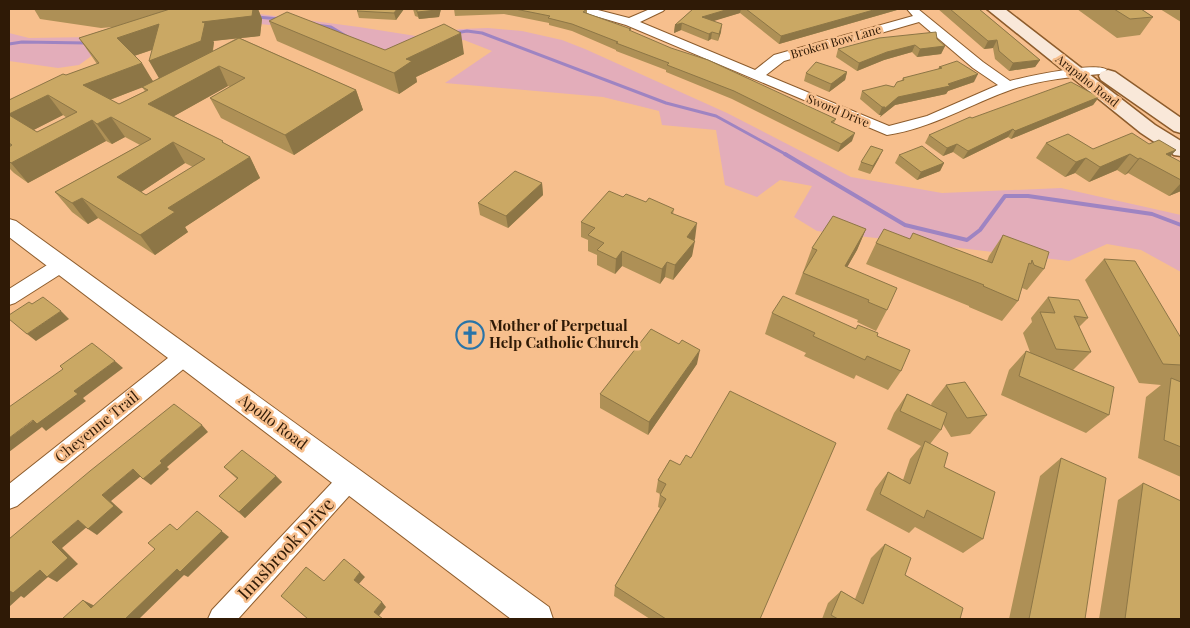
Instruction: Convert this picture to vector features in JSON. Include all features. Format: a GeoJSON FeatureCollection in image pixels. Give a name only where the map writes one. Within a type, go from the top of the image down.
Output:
{"type":"FeatureCollection","features":[{"type":"Feature","properties":{"kind":"main road","name":"Arapaho Road"},"geometry":{"type":"LineString","coordinates":[[995,9],[1079,65],[1148,129],[1181,150]]}},
{"type":"Feature","properties":{"kind":"main road","name":"Arapaho Road"},"geometry":{"type":"LineString","coordinates":[[1079,65],[1100,70],[1181,127]]}},
{"type":"Feature","properties":{"kind":"street","name":"Sword Drive"},"geometry":{"type":"LineString","coordinates":[[582,9],[630,22],[887,131],[898,130],[933,118],[1008,86],[1079,65]]}},
{"type":"Feature","properties":{"kind":"street"},"geometry":{"type":"LineString","coordinates":[[630,22],[659,9]]}},
{"type":"Feature","properties":{"kind":"street"},"geometry":{"type":"LineString","coordinates":[[916,13],[1008,86]]}},
{"type":"Feature","properties":{"kind":"street","name":"Broken Bow Lane"},"geometry":{"type":"LineString","coordinates":[[756,75],[779,58],[916,13]]}},
{"type":"Feature","properties":{"kind":"street","name":"Apollo Road"},"geometry":{"type":"LineString","coordinates":[[9,226],[537,619]]}},
{"type":"Feature","properties":{"kind":"street"},"geometry":{"type":"LineString","coordinates":[[9,298],[61,265]]}},
{"type":"Feature","properties":{"kind":"street","name":"Cheyenne Trail"},"geometry":{"type":"LineString","coordinates":[[9,498],[185,356]]}},
{"type":"Feature","properties":{"kind":"street","name":"Innsbrook Drive"},"geometry":{"type":"LineString","coordinates":[[222,619],[350,479]]}},
{"type":"Feature","properties":{"kind":"shaded area"},"geometry":{"type":"Polygon","coordinates":[[[253,13],[416,36],[461,29],[488,28],[522,31],[562,40],[727,113],[851,177],[942,193],[1061,188],[1181,215],[1181,272],[1141,250],[1107,244],[1069,261],[817,231],[794,217],[812,186],[780,180],[757,197],[725,185],[716,130],[662,125],[659,111],[603,97],[445,83],[492,51],[464,40],[452,42],[392,69],[288,27],[260,24],[97,52],[79,65],[58,68],[9,61],[9,33],[29,38],[93,37],[253,13]]]}},
{"type":"Feature","properties":{"kind":"building"},"geometry":{"type":"Polygon","coordinates":[[[170,9],[253,9],[252,16],[202,22],[205,23],[201,41],[149,61],[159,24],[117,38],[142,63],[83,85],[119,104],[148,90],[142,87],[239,38],[356,90],[285,135],[210,98],[245,78],[219,66],[148,104],[223,141],[250,157],[168,208],[175,212],[140,235],[82,198],[72,203],[55,192],[151,139],[111,117],[97,124],[92,120],[11,163],[9,161],[9,147],[12,145],[9,143],[9,115],[37,132],[77,112],[48,95],[9,114],[9,100],[63,74],[66,75],[99,63],[79,38],[170,9]],[[173,142],[117,177],[146,195],[205,159],[173,142]]]}},
{"type":"Feature","properties":{"kind":"building"},"geometry":{"type":"Polygon","coordinates":[[[359,9],[397,9],[394,13],[357,11],[359,9]]]}},
{"type":"Feature","properties":{"kind":"building"},"geometry":{"type":"Polygon","coordinates":[[[417,9],[437,9],[437,10],[417,12],[417,9]]]}},
{"type":"Feature","properties":{"kind":"building"},"geometry":{"type":"Polygon","coordinates":[[[515,9],[587,9],[583,12],[631,29],[629,30],[671,48],[708,60],[836,119],[831,122],[855,133],[841,144],[734,91],[667,65],[669,63],[572,24],[548,18],[550,16],[515,9]]]}},
{"type":"Feature","properties":{"kind":"building"},"geometry":{"type":"Polygon","coordinates":[[[693,9],[729,9],[702,17],[722,24],[719,34],[712,32],[709,34],[682,23],[675,25],[693,9]]]}},
{"type":"Feature","properties":{"kind":"building"},"geometry":{"type":"Polygon","coordinates":[[[746,9],[877,9],[781,36],[746,9]]]}},
{"type":"Feature","properties":{"kind":"building"},"geometry":{"type":"Polygon","coordinates":[[[950,9],[979,9],[1040,60],[1013,63],[999,51],[997,40],[988,41],[950,9]]]}},
{"type":"Feature","properties":{"kind":"building"},"geometry":{"type":"Polygon","coordinates":[[[1114,9],[1141,9],[1153,17],[1130,19],[1114,9]]]}},
{"type":"Feature","properties":{"kind":"building"},"geometry":{"type":"Polygon","coordinates":[[[287,12],[385,50],[444,24],[461,33],[406,59],[412,61],[394,73],[269,21],[287,12]]]}},
{"type":"Feature","properties":{"kind":"building"},"geometry":{"type":"Polygon","coordinates":[[[936,32],[937,39],[945,46],[920,49],[915,45],[887,52],[859,63],[838,49],[879,38],[936,32]]]}},
{"type":"Feature","properties":{"kind":"building"},"geometry":{"type":"Polygon","coordinates":[[[957,61],[978,74],[948,84],[950,86],[898,97],[883,110],[885,107],[882,107],[862,91],[886,85],[894,87],[897,82],[904,80],[903,78],[942,68],[939,67],[957,61]]]}},
{"type":"Feature","properties":{"kind":"building"},"geometry":{"type":"Polygon","coordinates":[[[816,62],[847,72],[831,84],[806,73],[816,62]]]}},
{"type":"Feature","properties":{"kind":"building"},"geometry":{"type":"Polygon","coordinates":[[[1071,82],[1099,97],[1015,131],[1013,129],[968,151],[957,144],[947,148],[929,135],[970,117],[972,118],[1071,82]]]}},
{"type":"Feature","properties":{"kind":"building"},"geometry":{"type":"Polygon","coordinates":[[[1132,133],[1149,144],[1159,140],[1176,150],[1166,154],[1181,162],[1181,180],[1130,154],[1100,167],[1086,158],[1076,162],[1046,143],[1068,134],[1093,149],[1132,133]]]}},
{"type":"Feature","properties":{"kind":"building"},"geometry":{"type":"Polygon","coordinates":[[[871,146],[883,150],[873,166],[861,162],[871,146]]]}},
{"type":"Feature","properties":{"kind":"building"},"geometry":{"type":"Polygon","coordinates":[[[922,146],[944,163],[921,172],[899,155],[922,146]]]}},
{"type":"Feature","properties":{"kind":"building"},"geometry":{"type":"Polygon","coordinates":[[[515,171],[542,183],[506,216],[478,203],[515,171]]]}},
{"type":"Feature","properties":{"kind":"building"},"geometry":{"type":"Polygon","coordinates":[[[609,191],[623,197],[626,194],[646,202],[649,198],[674,209],[671,213],[697,223],[687,237],[695,241],[675,265],[667,262],[662,269],[622,251],[616,259],[597,250],[604,243],[588,235],[595,228],[581,222],[609,191]]]}},
{"type":"Feature","properties":{"kind":"building"},"geometry":{"type":"Polygon","coordinates":[[[833,216],[866,229],[845,266],[897,288],[887,310],[868,302],[869,300],[803,273],[817,250],[812,248],[833,216]]]}},
{"type":"Feature","properties":{"kind":"building"},"geometry":{"type":"Polygon","coordinates":[[[884,229],[910,239],[913,233],[992,263],[1003,235],[1049,252],[1044,269],[1034,265],[1032,260],[1031,264],[1029,263],[1018,301],[984,285],[876,243],[884,229]]]}},
{"type":"Feature","properties":{"kind":"building"},"geometry":{"type":"Polygon","coordinates":[[[1104,259],[1135,261],[1181,338],[1181,365],[1163,364],[1104,259]]]}},
{"type":"Feature","properties":{"kind":"building"},"geometry":{"type":"Polygon","coordinates":[[[783,296],[856,329],[858,325],[878,333],[877,336],[910,350],[901,371],[867,356],[865,360],[813,336],[815,333],[772,313],[783,296]]]}},
{"type":"Feature","properties":{"kind":"building"},"geometry":{"type":"Polygon","coordinates":[[[43,297],[61,311],[27,334],[9,319],[9,315],[29,302],[32,304],[43,297]]]}},
{"type":"Feature","properties":{"kind":"building"},"geometry":{"type":"Polygon","coordinates":[[[1048,297],[1079,300],[1088,318],[1074,316],[1091,352],[1056,349],[1040,312],[1055,313],[1048,297]]]}},
{"type":"Feature","properties":{"kind":"building"},"geometry":{"type":"Polygon","coordinates":[[[651,329],[679,344],[682,340],[700,350],[649,422],[600,394],[651,329]]]}},
{"type":"Feature","properties":{"kind":"building"},"geometry":{"type":"Polygon","coordinates":[[[92,343],[115,361],[74,391],[78,394],[37,424],[33,420],[9,438],[9,407],[63,369],[60,366],[92,343]]]}},
{"type":"Feature","properties":{"kind":"building"},"geometry":{"type":"Polygon","coordinates":[[[1026,351],[1114,387],[1109,415],[1019,376],[1026,351]]]}},
{"type":"Feature","properties":{"kind":"building"},"geometry":{"type":"Polygon","coordinates":[[[1171,378],[1181,382],[1181,447],[1164,440],[1171,378]]]}},
{"type":"Feature","properties":{"kind":"building"},"geometry":{"type":"Polygon","coordinates":[[[965,382],[987,415],[967,418],[946,385],[965,382]]]}},
{"type":"Feature","properties":{"kind":"building"},"geometry":{"type":"Polygon","coordinates":[[[730,391],[836,443],[760,619],[666,619],[615,586],[666,499],[660,495],[666,484],[658,480],[670,460],[680,465],[686,455],[691,458],[730,391]]]}},
{"type":"Feature","properties":{"kind":"building"},"geometry":{"type":"Polygon","coordinates":[[[907,394],[947,413],[941,430],[900,411],[907,394]]]}},
{"type":"Feature","properties":{"kind":"building"},"geometry":{"type":"Polygon","coordinates":[[[174,404],[202,425],[160,461],[162,463],[143,479],[133,469],[102,495],[114,506],[88,529],[78,520],[52,542],[68,558],[47,577],[40,570],[13,593],[9,592],[9,539],[174,404]]]}},
{"type":"Feature","properties":{"kind":"building"},"geometry":{"type":"Polygon","coordinates":[[[925,441],[948,453],[944,467],[995,492],[983,539],[927,510],[924,518],[880,494],[888,472],[910,484],[925,441]]]}},
{"type":"Feature","properties":{"kind":"building"},"geometry":{"type":"Polygon","coordinates":[[[242,450],[276,476],[239,512],[219,496],[238,478],[224,467],[242,450]]]}},
{"type":"Feature","properties":{"kind":"building"},"geometry":{"type":"Polygon","coordinates":[[[1061,458],[1106,478],[1085,619],[1029,619],[1061,458]]]}},
{"type":"Feature","properties":{"kind":"building"},"geometry":{"type":"Polygon","coordinates":[[[1143,483],[1181,501],[1181,619],[1125,619],[1143,483]]]}},
{"type":"Feature","properties":{"kind":"building"},"geometry":{"type":"Polygon","coordinates":[[[197,511],[222,531],[180,572],[177,569],[125,619],[62,619],[83,600],[91,608],[155,549],[148,543],[170,524],[177,530],[197,511]]]}},
{"type":"Feature","properties":{"kind":"building"},"geometry":{"type":"Polygon","coordinates":[[[885,544],[911,558],[905,575],[963,608],[960,619],[838,619],[831,615],[841,591],[863,604],[885,544]]]}},
{"type":"Feature","properties":{"kind":"building"},"geometry":{"type":"Polygon","coordinates":[[[344,559],[360,572],[354,580],[382,602],[374,612],[383,619],[308,619],[281,596],[306,567],[324,581],[344,559]]]}},
{"type":"Feature","properties":{"kind":"waterway"},"geometry":{"type":"LineString","coordinates":[[257,17],[279,19]]}},
{"type":"Feature","properties":{"kind":"waterway"},"geometry":{"type":"LineString","coordinates":[[316,25],[331,27],[346,36]]}},
{"type":"Feature","properties":{"kind":"waterway"},"geometry":{"type":"LineString","coordinates":[[455,33],[467,31],[482,33],[666,103],[716,116],[787,155]]}},
{"type":"Feature","properties":{"kind":"waterway"},"geometry":{"type":"LineString","coordinates":[[9,44],[22,42],[87,43]]}},
{"type":"Feature","properties":{"kind":"waterway"},"geometry":{"type":"LineString","coordinates":[[785,154],[905,225],[967,240],[980,230],[1005,196],[1028,196],[1152,214],[1181,225]]}},
{"type":"Feature","properties":{"kind":"place","name":"Mother of Perpetual Help Catholic Church"},"geometry":{"type":"Point","coordinates":[470,335]}}]}
